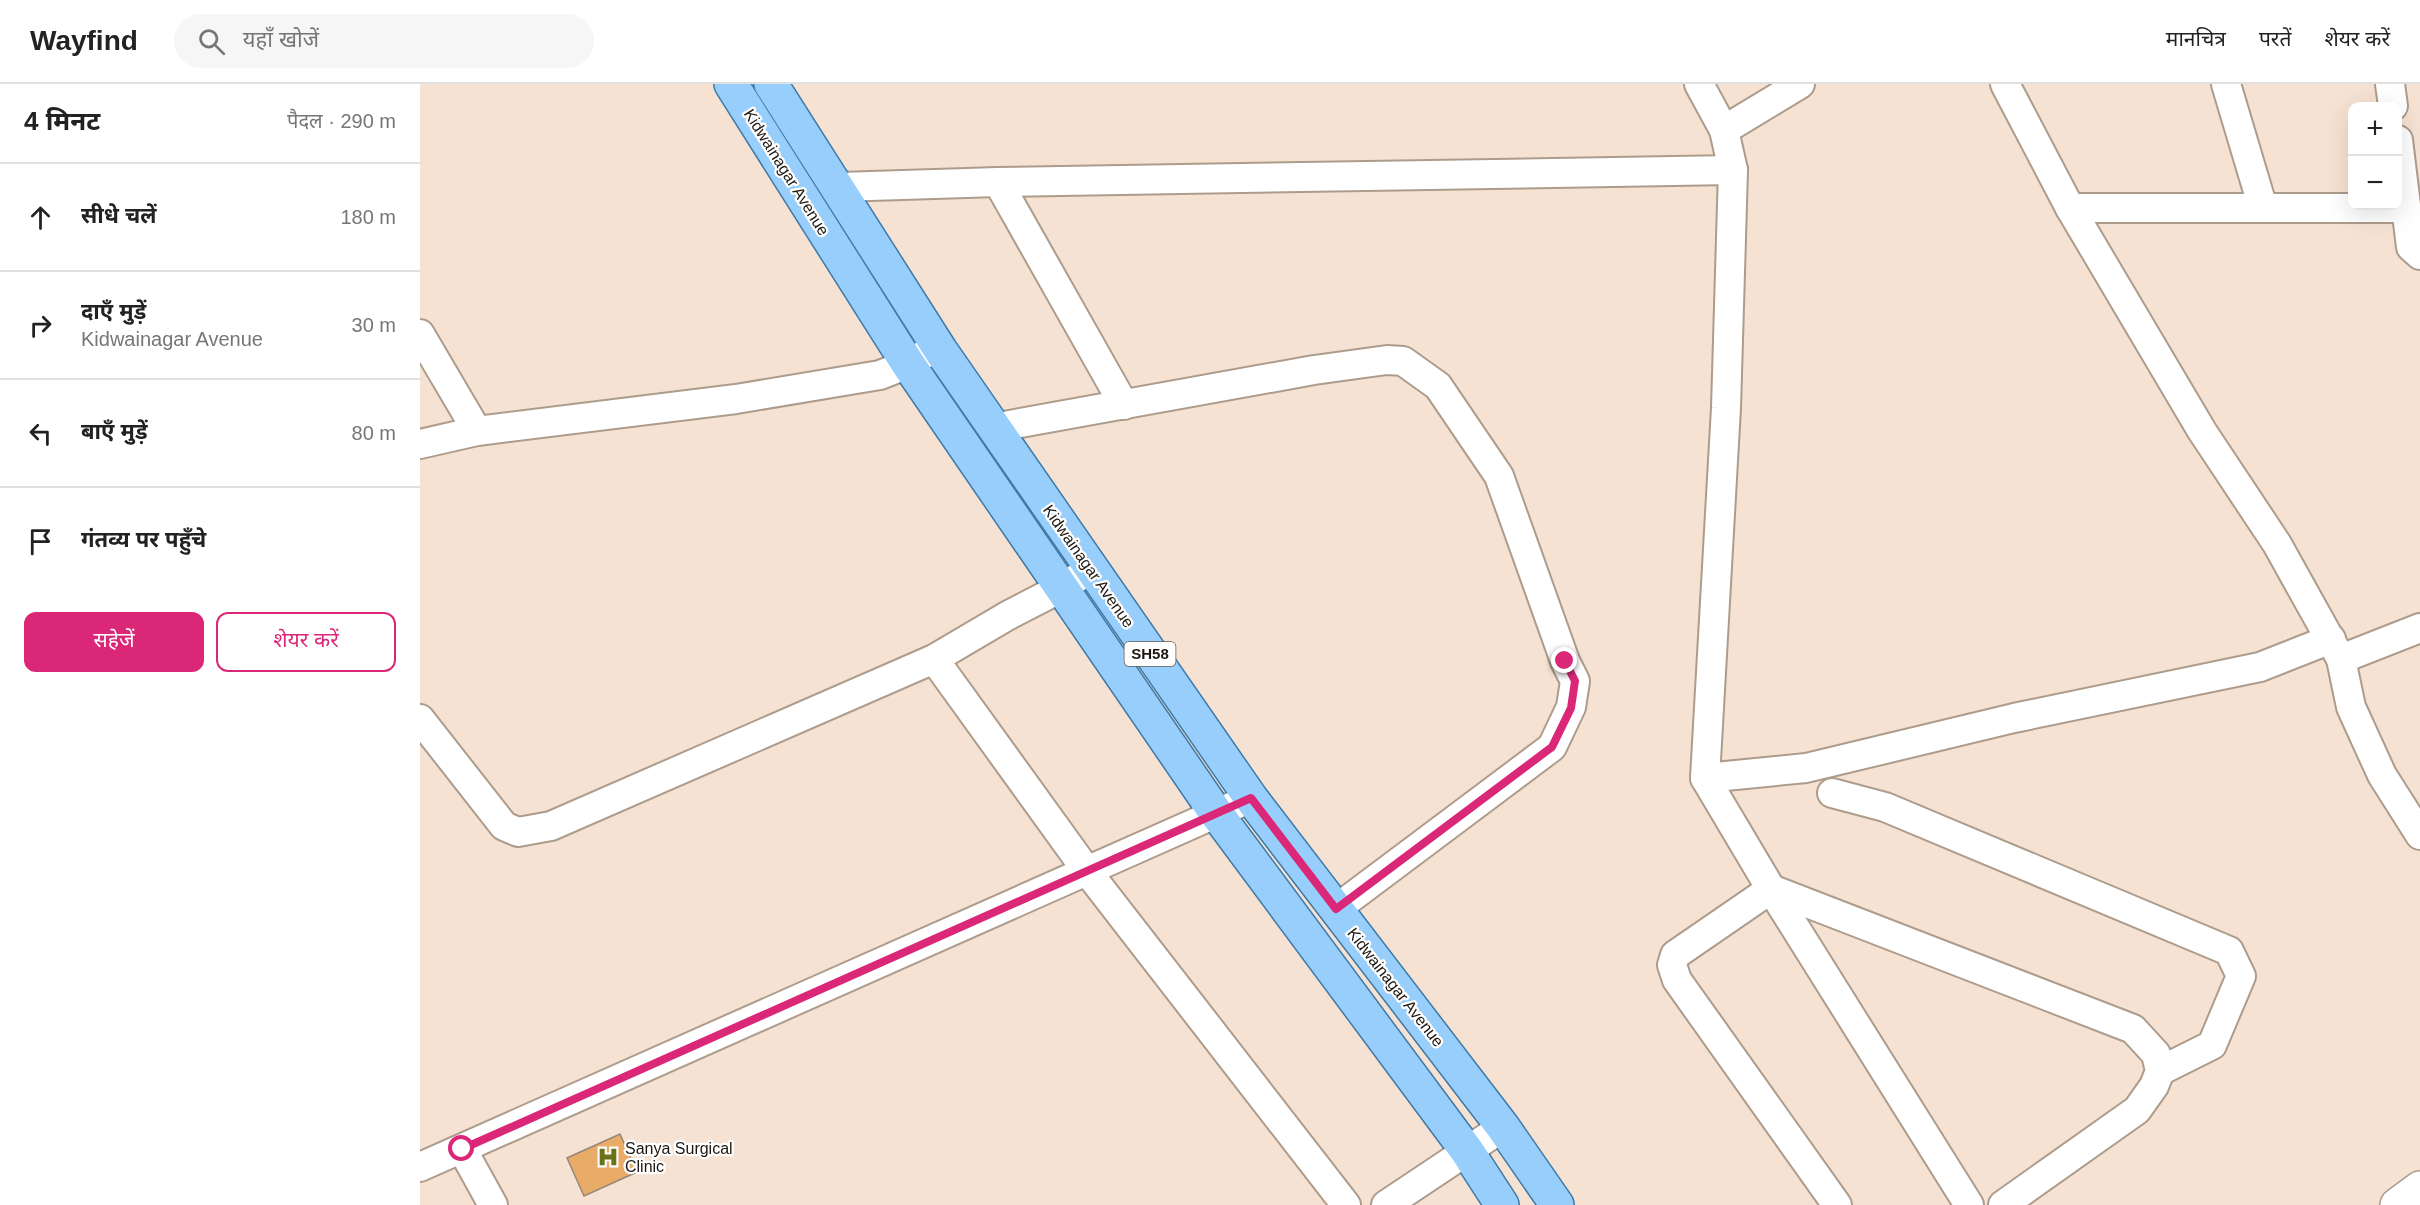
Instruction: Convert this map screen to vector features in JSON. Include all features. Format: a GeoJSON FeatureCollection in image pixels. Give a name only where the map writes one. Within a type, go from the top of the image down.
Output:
{"type":"FeatureCollection","features":[{"type":"Feature","properties":{"kind":"main road","name":"Kidwainagar Avenue"},"geometry":{"type":"LineString","coordinates":[[731,84],[908,364],[1061,588],[1216,813],[1467,1151],[1502,1205]]}},
{"type":"Feature","properties":{"kind":"main road","name":"Kidwainagar Avenue"},"geometry":{"type":"LineString","coordinates":[[771,84],[993,428],[1251,798],[1503,1127],[1557,1205]]}},
{"type":"Feature","properties":{"kind":"street"},"geometry":{"type":"LineString","coordinates":[[1700,84],[1724,130],[1734,170],[1726,408],[1705,778],[1771,889],[1969,1205]]}},
{"type":"Feature","properties":{"kind":"street"},"geometry":{"type":"LineString","coordinates":[[1724,130],[1800,84]]}},
{"type":"Feature","properties":{"kind":"street"},"geometry":{"type":"LineString","coordinates":[[2005,84],[2070,208],[2202,431],[2277,544],[2336,649],[2351,708],[2382,775],[2420,835]]}},
{"type":"Feature","properties":{"kind":"street"},"geometry":{"type":"LineString","coordinates":[[2226,84],[2263,208]]}},
{"type":"Feature","properties":{"kind":"street"},"geometry":{"type":"LineString","coordinates":[[2390,84],[2392,102]]}},
{"type":"Feature","properties":{"kind":"street"},"geometry":{"type":"LineString","coordinates":[[2399,156],[2411,247],[2420,255]]}},
{"type":"Feature","properties":{"kind":"street"},"geometry":{"type":"LineString","coordinates":[[839,187],[998,182],[1734,170]]}},
{"type":"Feature","properties":{"kind":"street"},"geometry":{"type":"LineString","coordinates":[[998,182],[1124,405]]}},
{"type":"Feature","properties":{"kind":"street"},"geometry":{"type":"LineString","coordinates":[[2070,208],[2406,208]]}},
{"type":"Feature","properties":{"kind":"street"},"geometry":{"type":"LineString","coordinates":[[420,334],[477,431]]}},
{"type":"Feature","properties":{"kind":"street"},"geometry":{"type":"LineString","coordinates":[[420,444],[477,431],[736,399],[880,375],[908,364],[938,346]]}},
{"type":"Feature","properties":{"kind":"street"},"geometry":{"type":"LineString","coordinates":[[993,428],[1314,370],[1387,360],[1403,361],[1438,386],[1499,476],[1565,661],[1575,681],[1571,708],[1552,747],[1336,909]]}},
{"type":"Feature","properties":{"kind":"street"},"geometry":{"type":"LineString","coordinates":[[420,719],[504,825],[518,832],[551,826],[934,659],[1091,569]]}},
{"type":"Feature","properties":{"kind":"street"},"geometry":{"type":"LineString","coordinates":[[1705,778],[1806,768],[2014,718],[2260,667],[2420,628]]}},
{"type":"Feature","properties":{"kind":"street"},"geometry":{"type":"LineString","coordinates":[[934,659],[1086,871],[1346,1205]]}},
{"type":"Feature","properties":{"kind":"street"},"geometry":{"type":"LineString","coordinates":[[1832,794],[1885,807],[2229,951],[2241,976],[2212,1045],[2160,1071]]}},
{"type":"Feature","properties":{"kind":"street"},"geometry":{"type":"LineString","coordinates":[[420,1167],[1251,798]]}},
{"type":"Feature","properties":{"kind":"street"},"geometry":{"type":"LineString","coordinates":[[1771,889],[2133,1029],[2156,1054],[2160,1071],[2154,1086],[2137,1110],[2003,1205]]}},
{"type":"Feature","properties":{"kind":"street"},"geometry":{"type":"LineString","coordinates":[[1771,889],[1675,955],[1672,965],[1677,980],[1837,1205]]}},
{"type":"Feature","properties":{"kind":"street"},"geometry":{"type":"LineString","coordinates":[[1386,1205],[1503,1127]]}},
{"type":"Feature","properties":{"kind":"street"},"geometry":{"type":"LineString","coordinates":[[462,1149],[493,1205]]}},
{"type":"Feature","properties":{"kind":"street"},"geometry":{"type":"LineString","coordinates":[[2397,1205],[2420,1188]]}},
{"type":"Feature","properties":{"kind":"building"},"geometry":{"type":"Polygon","coordinates":[[[620,1134],[637,1172],[584,1196],[567,1158],[620,1134]]]}},
{"type":"Feature","properties":{"kind":"place","name":"Sanya Surgical Clinic"},"geometry":{"type":"Point","coordinates":[608,1157]}},
{"type":"Feature","properties":{"kind":"route"},"geometry":{"type":"LineString","coordinates":[[462,1149],[1251,798],[1336,909],[1552,747],[1571,708],[1575,681],[1565,661]]}}]}
